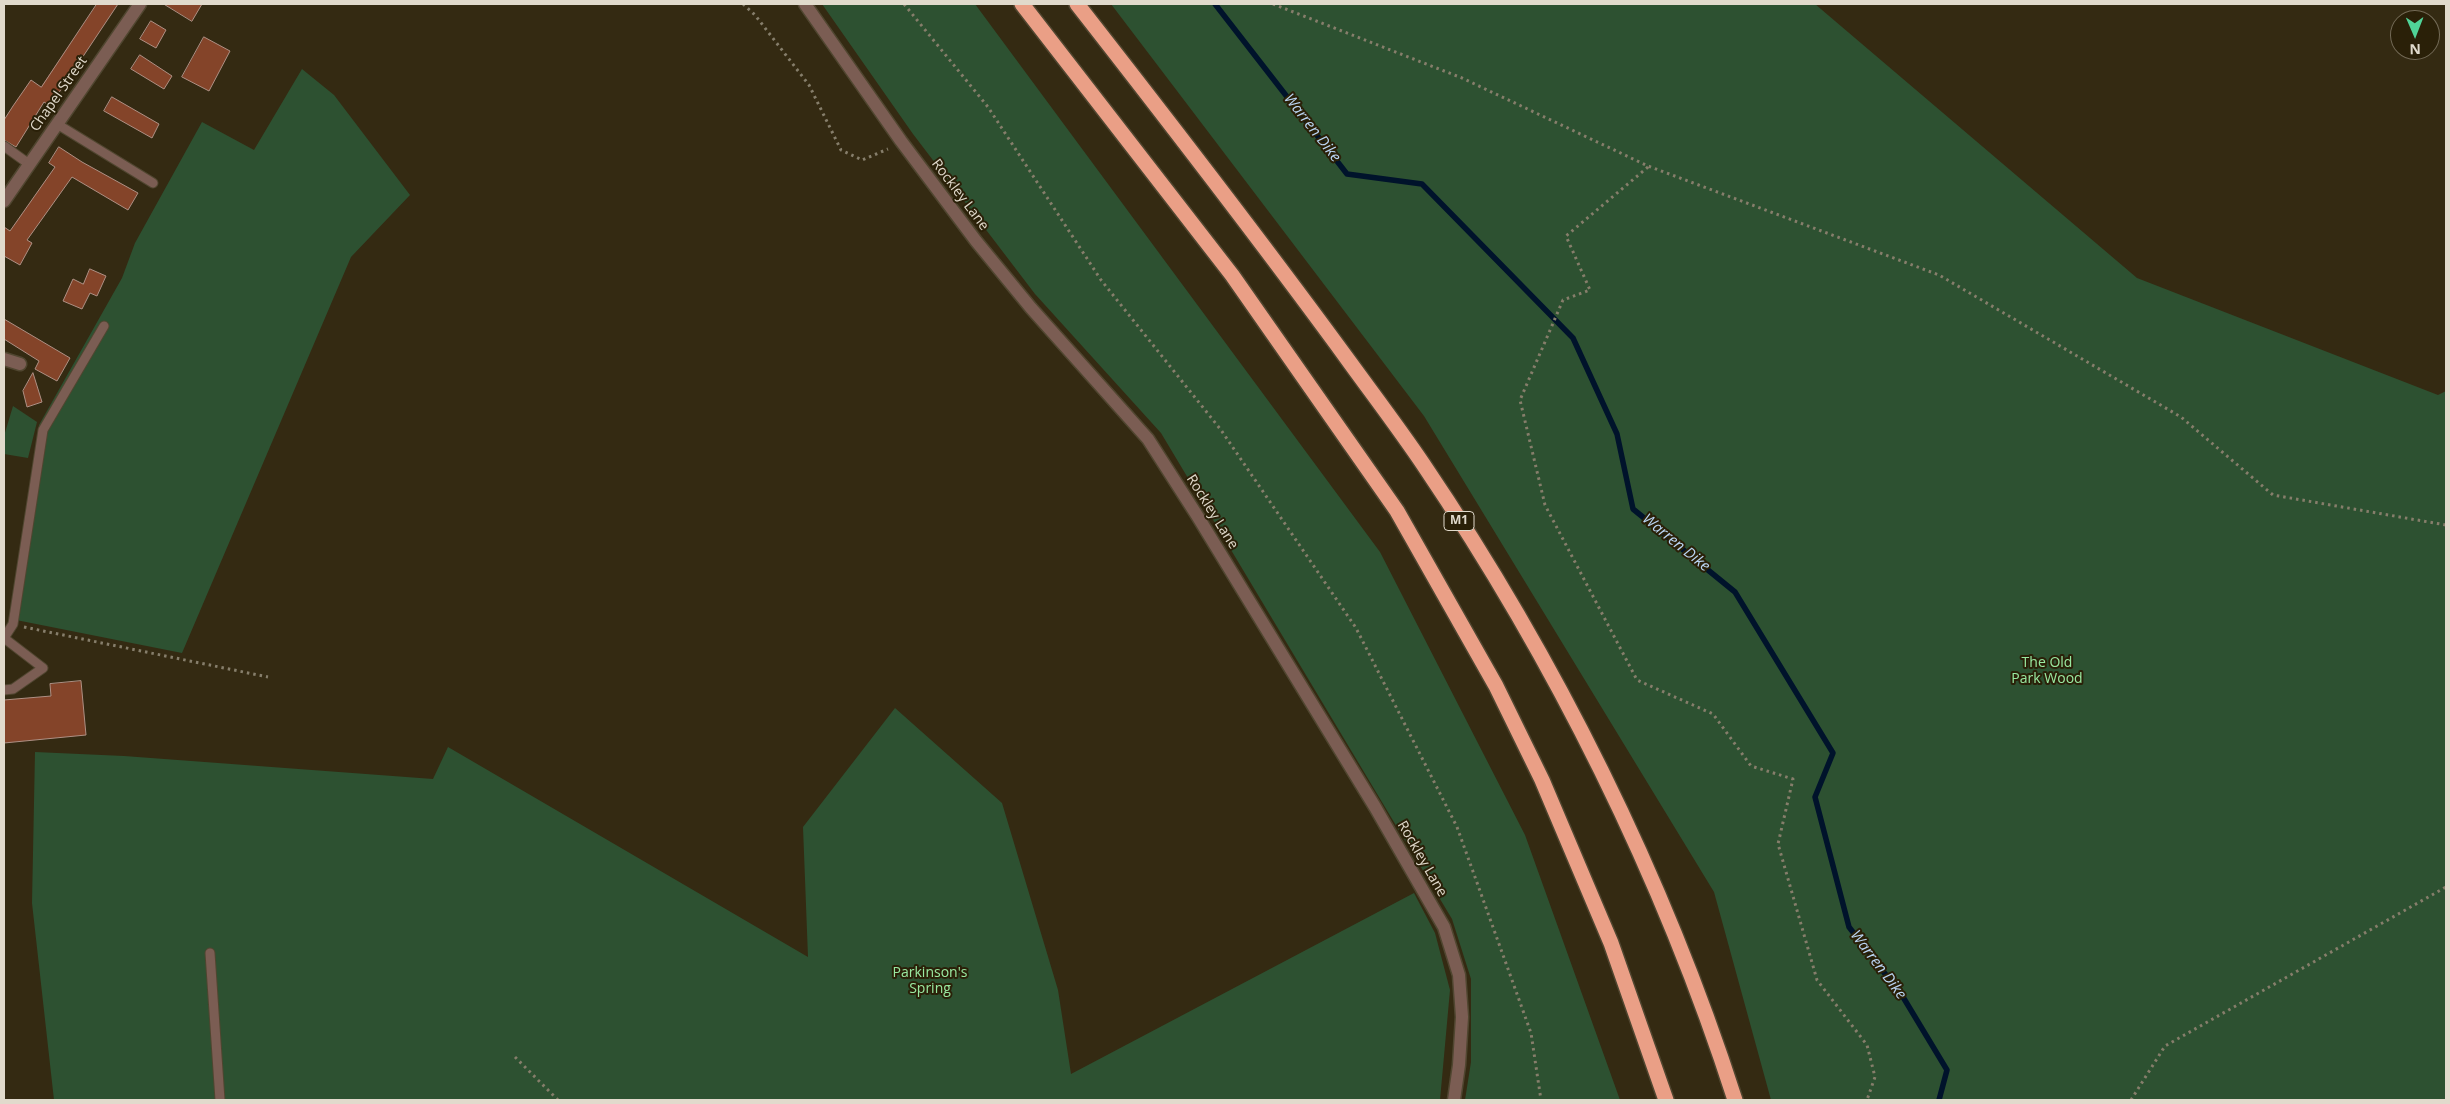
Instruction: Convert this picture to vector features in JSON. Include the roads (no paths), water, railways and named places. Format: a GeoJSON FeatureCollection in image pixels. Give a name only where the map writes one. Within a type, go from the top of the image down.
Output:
{"type":"FeatureCollection","features":[{"type":"Feature","properties":{"kind":"highway"},"geometry":{"type":"LineString","coordinates":[[1022,4],[1232,275],[1397,511],[1496,686],[1542,780],[1611,943],[1666,1100]]}},
{"type":"Feature","properties":{"kind":"highway","name":"M1"},"geometry":{"type":"LineString","coordinates":[[1077,4],[1273,257],[1423,464],[1514,608],[1563,696],[1613,796],[1670,923],[1735,1100]]}},
{"type":"Feature","properties":{"kind":"street","name":"Chapel Street"},"geometry":{"type":"LineString","coordinates":[[4,201],[140,4]]}},
{"type":"Feature","properties":{"kind":"street","name":"Rockley Lane"},"geometry":{"type":"LineString","coordinates":[[805,4],[901,141],[1001,271],[1148,439],[1204,525],[1385,824],[1444,927],[1460,975],[1462,1017],[1459,1065],[1454,1100]]}},
{"type":"Feature","properties":{"kind":"street"},"geometry":{"type":"LineString","coordinates":[[4,359],[20,364]]}},
{"type":"Feature","properties":{"kind":"lane"},"geometry":{"type":"LineString","coordinates":[[57,124],[153,183]]}},
{"type":"Feature","properties":{"kind":"lane"},"geometry":{"type":"LineString","coordinates":[[4,146],[29,164]]}},
{"type":"Feature","properties":{"kind":"lane"},"geometry":{"type":"LineString","coordinates":[[4,690],[13,689],[43,668],[4,638],[13,624],[43,430],[104,326]]}},
{"type":"Feature","properties":{"kind":"lane"},"geometry":{"type":"LineString","coordinates":[[210,953],[220,1100]]}},
{"type":"Feature","properties":{"kind":"waterway","name":"Warren Dike"},"geometry":{"type":"LineString","coordinates":[[1215,4],[1347,174],[1422,184],[1573,338],[1617,434],[1633,509],[1735,592],[1833,753],[1815,797],[1849,927],[1903,997],[1947,1070],[1939,1100]]}},
{"type":"Feature","properties":{"kind":"park label","name":"The Old Park Wood"},"geometry":{"type":"Point","coordinates":[2047,672]}},
{"type":"Feature","properties":{"kind":"park label","name":"Parkinson's Spring"},"geometry":{"type":"Point","coordinates":[930,982]}}]}
